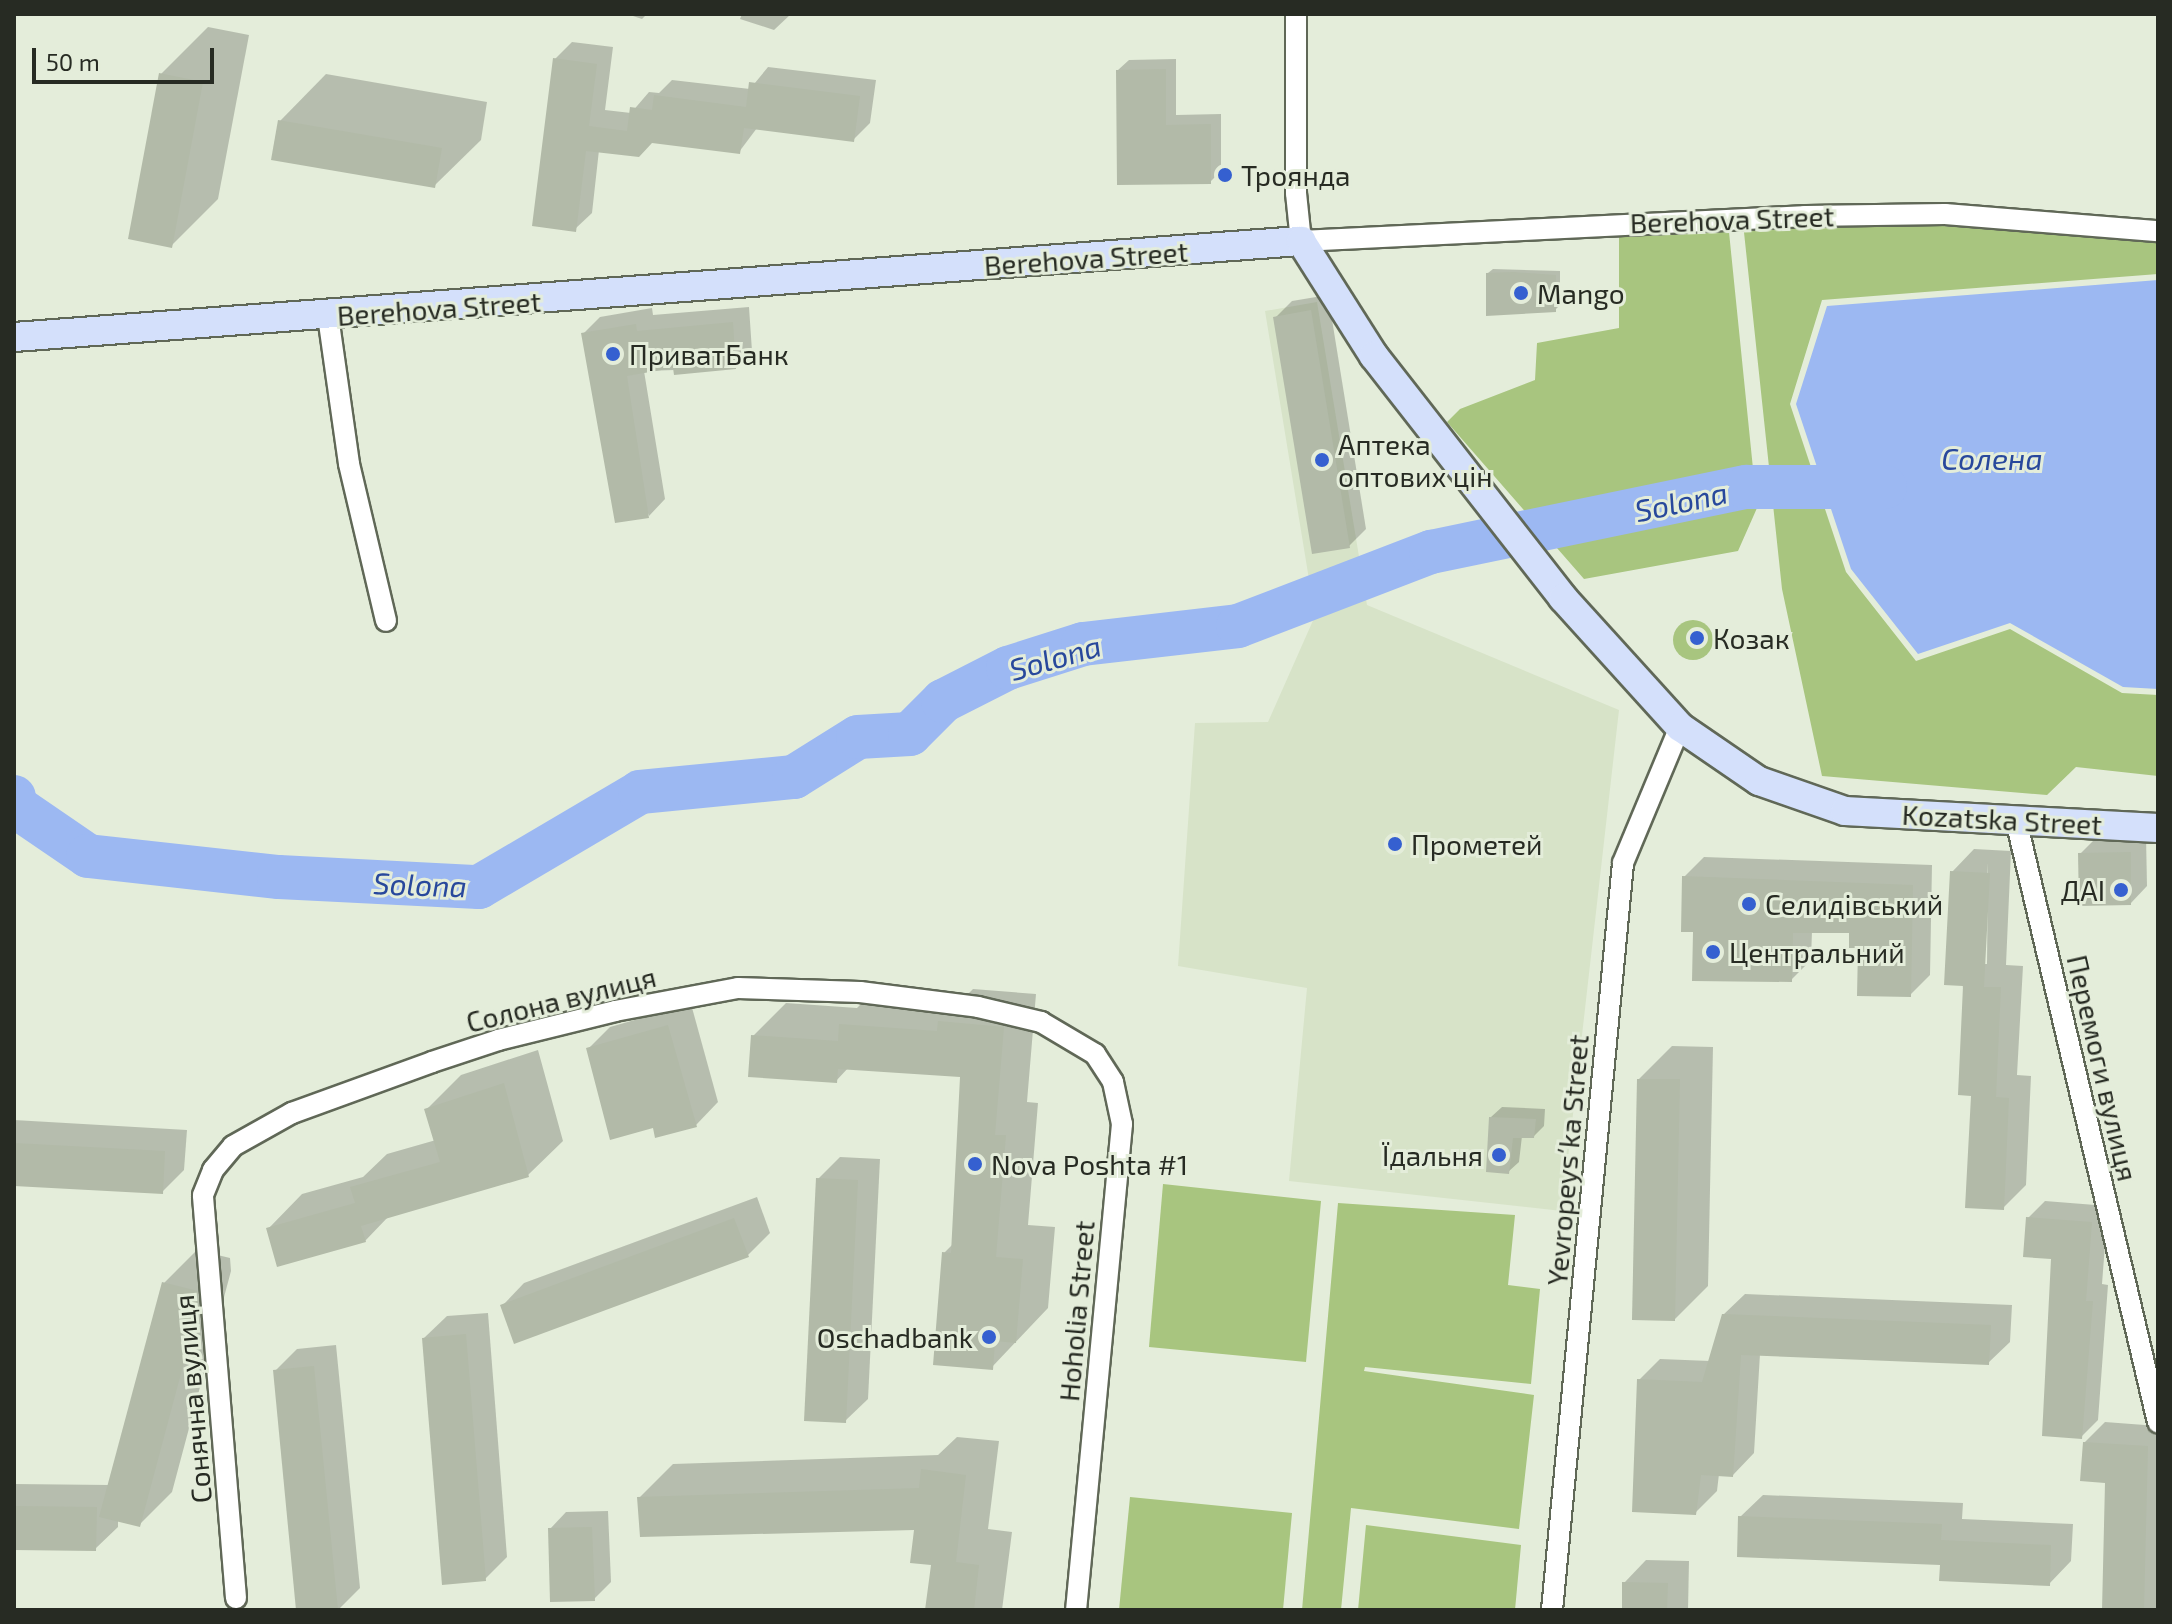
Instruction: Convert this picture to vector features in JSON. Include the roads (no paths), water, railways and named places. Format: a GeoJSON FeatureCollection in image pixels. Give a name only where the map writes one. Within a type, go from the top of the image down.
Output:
{"type":"FeatureCollection","features":[{"type":"Feature","properties":{"kind":"main road","name":"Berehova Street"},"geometry":{"type":"LineString","coordinates":[[14,337],[328,316],[1301,241]]}},
{"type":"Feature","properties":{"kind":"main road","name":"Kozatska Street"},"geometry":{"type":"LineString","coordinates":[[1301,241],[1374,356],[1462,475],[1563,598],[1680,727],[1759,781],[1845,811],[2158,828]]}},
{"type":"Feature","properties":{"kind":"street"},"geometry":{"type":"LineString","coordinates":[[1296,14],[1296,193],[1301,241]]}},
{"type":"Feature","properties":{"kind":"street","name":"Berehova Street"},"geometry":{"type":"LineString","coordinates":[[1301,241],[1945,214],[2158,231]]}},
{"type":"Feature","properties":{"kind":"street"},"geometry":{"type":"LineString","coordinates":[[328,316],[349,464],[386,621]]}},
{"type":"Feature","properties":{"kind":"street","name":"Yevropeysʹka Street"},"geometry":{"type":"LineString","coordinates":[[1552,1610],[1623,863],[1680,727]]}},
{"type":"Feature","properties":{"kind":"street","name":"Перемоги вулиця"},"geometry":{"type":"LineString","coordinates":[[2016,820],[2158,1422]]}},
{"type":"Feature","properties":{"kind":"street","name":"Солона вулиця"},"geometry":{"type":"LineString","coordinates":[[203,1195],[213,1170],[233,1146],[292,1113],[498,1040],[586,1018],[738,988],[860,992],[978,1007]]}},
{"type":"Feature","properties":{"kind":"street","name":"Hoholia Street"},"geometry":{"type":"LineString","coordinates":[[978,1007],[1041,1022],[1067,1034],[1095,1054],[1119,1101],[1122,1124],[1076,1610]]}},
{"type":"Feature","properties":{"kind":"street","name":"Сонячна вулиця"},"geometry":{"type":"LineString","coordinates":[[203,1195],[236,1598]]}},
{"type":"Feature","properties":{"kind":"water","name":"Солена"},"geometry":{"type":"Polygon","coordinates":[[[2158,280],[2158,689],[2123,687],[2010,623],[1918,654],[1851,569],[1796,404],[1827,306],[2158,280]]]}},
{"type":"Feature","properties":{"kind":"waterway","name":"Solona"},"geometry":{"type":"LineString","coordinates":[[14,797],[15,806],[88,856],[279,877],[479,887],[640,792],[794,777],[858,737],[910,734],[943,701],[1008,668],[1083,644],[1238,626],[1431,552],[1746,487],[1885,487]]}},
{"type":"Feature","properties":{"kind":"place","name":"Троянда"},"geometry":{"type":"Point","coordinates":[1225,175]}},
{"type":"Feature","properties":{"kind":"place","name":"Mango"},"geometry":{"type":"Point","coordinates":[1521,293]}},
{"type":"Feature","properties":{"kind":"place","name":"ПриватБанк"},"geometry":{"type":"Point","coordinates":[613,354]}},
{"type":"Feature","properties":{"kind":"place","name":"Аптека оптових цін"},"geometry":{"type":"Point","coordinates":[1322,460]}},
{"type":"Feature","properties":{"kind":"place","name":"Козак"},"geometry":{"type":"Point","coordinates":[1697,638]}},
{"type":"Feature","properties":{"kind":"place","name":"Прометей"},"geometry":{"type":"Point","coordinates":[1395,844]}},
{"type":"Feature","properties":{"kind":"place","name":"ДАІ"},"geometry":{"type":"Point","coordinates":[2121,890]}},
{"type":"Feature","properties":{"kind":"place","name":"Селидівський"},"geometry":{"type":"Point","coordinates":[1749,904]}},
{"type":"Feature","properties":{"kind":"place","name":"Центральний"},"geometry":{"type":"Point","coordinates":[1713,952]}},
{"type":"Feature","properties":{"kind":"place","name":"Їдальня"},"geometry":{"type":"Point","coordinates":[1499,1155]}},
{"type":"Feature","properties":{"kind":"place","name":"Nova Poshta #1"},"geometry":{"type":"Point","coordinates":[975,1164]}},
{"type":"Feature","properties":{"kind":"place","name":"Oschadbank"},"geometry":{"type":"Point","coordinates":[989,1337]}}]}
